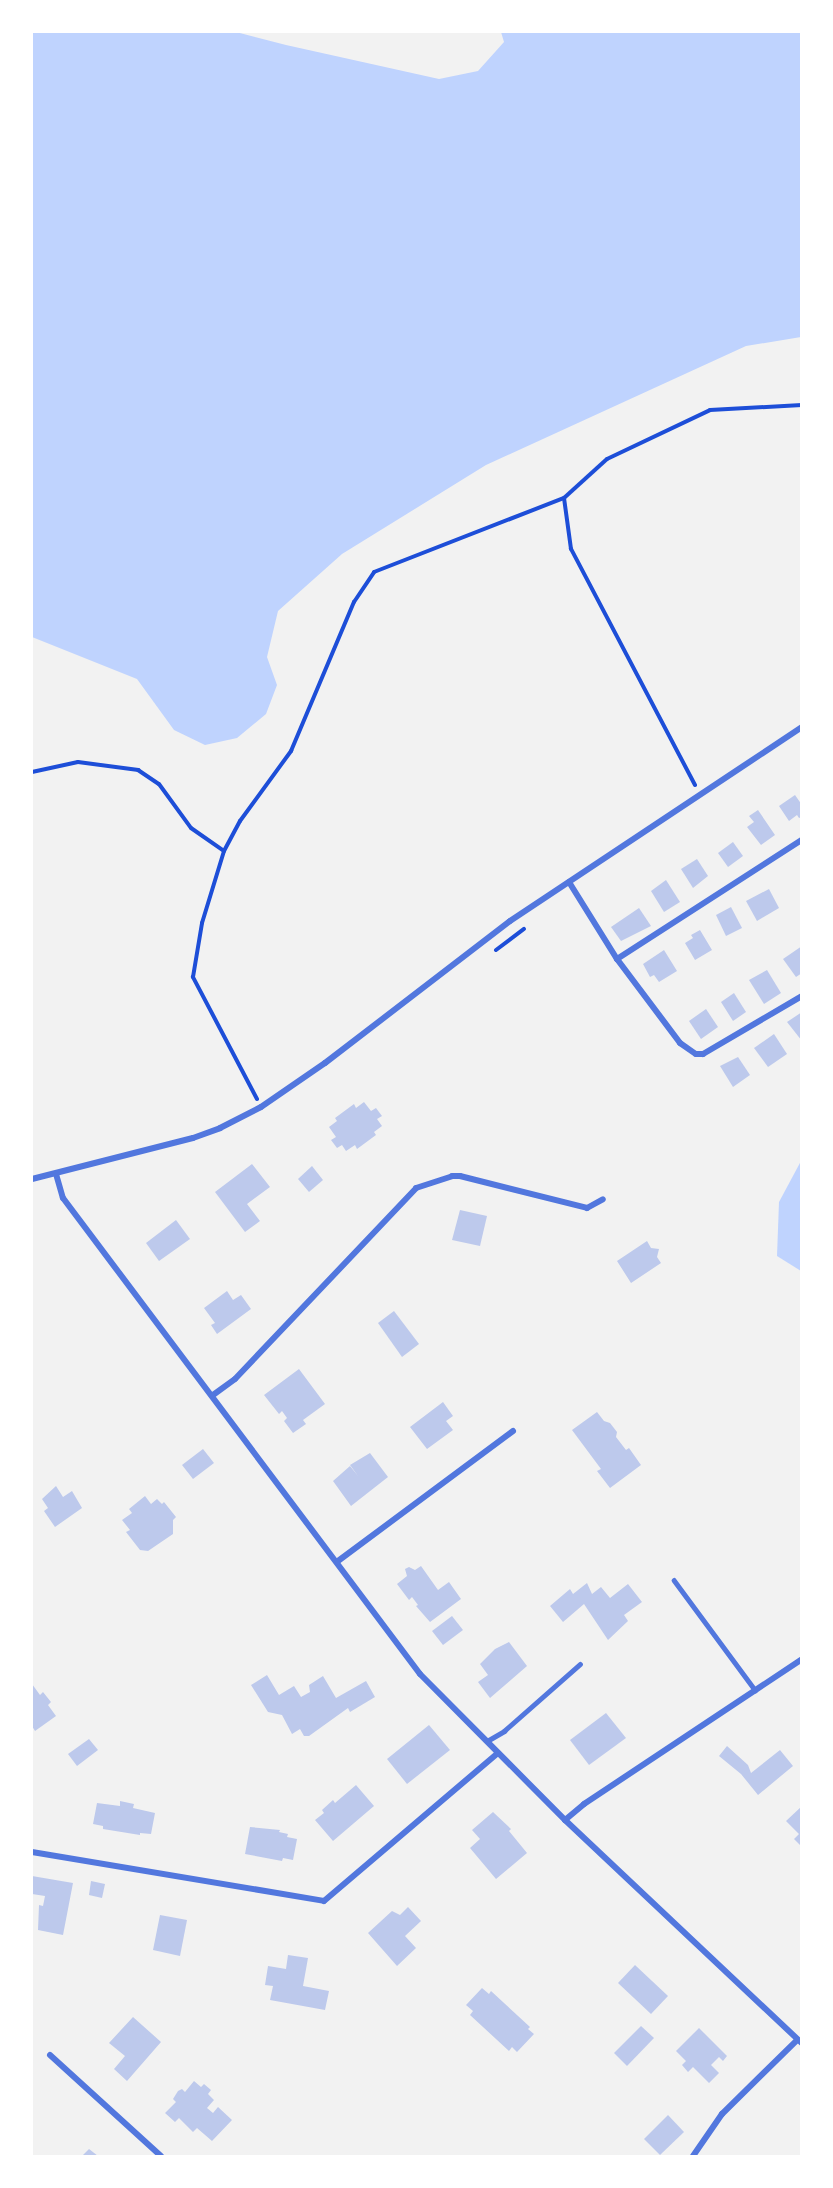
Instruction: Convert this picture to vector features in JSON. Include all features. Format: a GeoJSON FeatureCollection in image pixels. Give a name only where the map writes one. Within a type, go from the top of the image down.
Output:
{"type":"FeatureCollection","features":[{"type":"Feature","properties":{"kind":"street"},"geometry":{"type":"LineString","coordinates":[[32,1179],[193,1138],[220,1128],[261,1107],[325,1063],[510,921],[801,727]]}},
{"type":"Feature","properties":{"kind":"street"},"geometry":{"type":"LineString","coordinates":[[617,959],[801,840]]}},
{"type":"Feature","properties":{"kind":"street"},"geometry":{"type":"LineString","coordinates":[[568,882],[617,959],[680,1043],[696,1054],[704,1054],[801,996]]}},
{"type":"Feature","properties":{"kind":"street"},"geometry":{"type":"LineString","coordinates":[[56,1174],[63,1197],[420,1674],[565,1820],[799,2042],[722,2114],[693,2157]]}},
{"type":"Feature","properties":{"kind":"street"},"geometry":{"type":"LineString","coordinates":[[213,1395],[235,1379],[416,1188],[452,1176],[460,1176],[587,1208],[603,1199]]}},
{"type":"Feature","properties":{"kind":"street"},"geometry":{"type":"LineString","coordinates":[[338,1562],[513,1431]]}},
{"type":"Feature","properties":{"kind":"street"},"geometry":{"type":"LineString","coordinates":[[565,1820],[584,1804],[801,1659]]}},
{"type":"Feature","properties":{"kind":"street"},"geometry":{"type":"LineString","coordinates":[[32,1852],[324,1901],[498,1753]]}},
{"type":"Feature","properties":{"kind":"street"},"geometry":{"type":"LineString","coordinates":[[50,2055],[161,2157]]}},
{"type":"Feature","properties":{"kind":"lane"},"geometry":{"type":"LineString","coordinates":[[674,1580],[755,1690]]}},
{"type":"Feature","properties":{"kind":"lane"},"geometry":{"type":"LineString","coordinates":[[487,1741],[506,1729],[580,1664]]}},
{"type":"Feature","properties":{"kind":"path"},"geometry":{"type":"LineString","coordinates":[[261,1107],[193,977],[202,923],[224,851],[240,821],[291,751],[354,602],[374,573],[564,498],[607,459],[710,410],[801,405]]}},
{"type":"Feature","properties":{"kind":"path"},"geometry":{"type":"LineString","coordinates":[[564,498],[571,549],[700,794]]}},
{"type":"Feature","properties":{"kind":"path"},"geometry":{"type":"LineString","coordinates":[[32,772],[78,762],[138,770],[159,784],[191,828],[224,851]]}},
{"type":"Feature","properties":{"kind":"water"},"geometry":{"type":"Polygon","coordinates":[[[236,32],[439,79],[478,71],[504,42],[501,32],[801,32],[801,337],[746,346],[486,465],[342,554],[278,611],[267,657],[277,685],[266,714],[237,738],[205,745],[174,730],[137,679],[32,637],[32,33],[236,32]]]}},
{"type":"Feature","properties":{"kind":"water"},"geometry":{"type":"Polygon","coordinates":[[[801,1161],[801,1271],[777,1256],[779,1202],[801,1161]]]}},
{"type":"Feature","properties":{"kind":"building"},"geometry":{"type":"Polygon","coordinates":[[[795,795],[802,805],[802,817],[799,818],[797,815],[789,821],[779,806],[795,795]]]}},
{"type":"Feature","properties":{"kind":"building"},"geometry":{"type":"Polygon","coordinates":[[[758,810],[775,835],[761,845],[747,827],[754,822],[749,816],[758,810]]]}},
{"type":"Feature","properties":{"kind":"building"},"geometry":{"type":"Polygon","coordinates":[[[733,842],[743,856],[728,867],[718,853],[733,842]]]}},
{"type":"Feature","properties":{"kind":"building"},"geometry":{"type":"Polygon","coordinates":[[[697,859],[708,876],[693,888],[681,869],[697,859]]]}},
{"type":"Feature","properties":{"kind":"building"},"geometry":{"type":"Polygon","coordinates":[[[666,880],[680,902],[664,912],[651,891],[666,880]]]}},
{"type":"Feature","properties":{"kind":"building"},"geometry":{"type":"Polygon","coordinates":[[[769,889],[779,908],[757,921],[746,901],[769,889]]]}},
{"type":"Feature","properties":{"kind":"building"},"geometry":{"type":"Polygon","coordinates":[[[731,907],[742,928],[726,936],[716,915],[731,907]]]}},
{"type":"Feature","properties":{"kind":"building"},"geometry":{"type":"Polygon","coordinates":[[[639,908],[651,926],[621,941],[611,927],[639,908]]]}},
{"type":"Feature","properties":{"kind":"building"},"geometry":{"type":"Polygon","coordinates":[[[700,930],[712,950],[695,960],[685,943],[693,938],[691,935],[700,930]]]}},
{"type":"Feature","properties":{"kind":"building"},"geometry":{"type":"Polygon","coordinates":[[[802,946],[802,973],[796,977],[783,959],[802,946]]]}},
{"type":"Feature","properties":{"kind":"building"},"geometry":{"type":"Polygon","coordinates":[[[664,950],[677,971],[659,982],[654,975],[650,977],[643,964],[664,950]]]}},
{"type":"Feature","properties":{"kind":"building"},"geometry":{"type":"Polygon","coordinates":[[[767,970],[781,993],[764,1004],[749,980],[767,970]]]}},
{"type":"Feature","properties":{"kind":"building"},"geometry":{"type":"Polygon","coordinates":[[[734,993],[746,1012],[733,1021],[721,1002],[734,993]]]}},
{"type":"Feature","properties":{"kind":"building"},"geometry":{"type":"Polygon","coordinates":[[[706,1009],[718,1027],[701,1039],[689,1021],[706,1009]]]}},
{"type":"Feature","properties":{"kind":"building"},"geometry":{"type":"Polygon","coordinates":[[[802,1012],[802,1041],[787,1022],[802,1012]]]}},
{"type":"Feature","properties":{"kind":"building"},"geometry":{"type":"Polygon","coordinates":[[[774,1034],[787,1054],[768,1067],[754,1048],[774,1034]]]}},
{"type":"Feature","properties":{"kind":"building"},"geometry":{"type":"Polygon","coordinates":[[[738,1057],[750,1075],[733,1087],[720,1066],[738,1057]]]}},
{"type":"Feature","properties":{"kind":"building"},"geometry":{"type":"Polygon","coordinates":[[[364,1102],[371,1111],[376,1108],[382,1116],[377,1119],[382,1126],[374,1132],[376,1135],[357,1149],[355,1145],[346,1151],[342,1145],[337,1148],[331,1140],[336,1137],[329,1127],[337,1121],[335,1118],[354,1104],[356,1108],[364,1102]]]}},
{"type":"Feature","properties":{"kind":"building"},"geometry":{"type":"Polygon","coordinates":[[[252,1164],[270,1187],[247,1204],[260,1221],[245,1232],[215,1192],[252,1164]]]}},
{"type":"Feature","properties":{"kind":"building"},"geometry":{"type":"Polygon","coordinates":[[[312,1166],[323,1180],[309,1192],[298,1179],[312,1166]]]}},
{"type":"Feature","properties":{"kind":"building"},"geometry":{"type":"Polygon","coordinates":[[[460,1210],[487,1216],[480,1246],[452,1240],[460,1210]]]}},
{"type":"Feature","properties":{"kind":"building"},"geometry":{"type":"Polygon","coordinates":[[[176,1220],[190,1239],[159,1261],[146,1243],[176,1220]]]}},
{"type":"Feature","properties":{"kind":"building"},"geometry":{"type":"Polygon","coordinates":[[[647,1241],[651,1248],[659,1249],[657,1257],[661,1263],[631,1283],[617,1261],[647,1241]]]}},
{"type":"Feature","properties":{"kind":"building"},"geometry":{"type":"Polygon","coordinates":[[[227,1291],[233,1300],[241,1295],[251,1309],[217,1334],[211,1325],[215,1323],[204,1308],[227,1291]]]}},
{"type":"Feature","properties":{"kind":"building"},"geometry":{"type":"Polygon","coordinates":[[[394,1311],[419,1344],[402,1357],[378,1323],[394,1311]]]}},
{"type":"Feature","properties":{"kind":"building"},"geometry":{"type":"Polygon","coordinates":[[[299,1369],[325,1404],[303,1420],[306,1424],[293,1433],[284,1421],[287,1418],[282,1411],[279,1414],[264,1395],[299,1369]]]}},
{"type":"Feature","properties":{"kind":"building"},"geometry":{"type":"Polygon","coordinates":[[[443,1402],[453,1416],[446,1421],[453,1430],[427,1449],[410,1427],[443,1402]]]}},
{"type":"Feature","properties":{"kind":"building"},"geometry":{"type":"Polygon","coordinates":[[[597,1412],[604,1421],[610,1423],[617,1432],[616,1437],[626,1450],[629,1448],[641,1465],[610,1488],[597,1471],[601,1469],[572,1430],[597,1412]]]}},
{"type":"Feature","properties":{"kind":"building"},"geometry":{"type":"Polygon","coordinates":[[[203,1449],[214,1463],[193,1479],[182,1465],[203,1449]]]}},
{"type":"Feature","properties":{"kind":"building"},"geometry":{"type":"Polygon","coordinates":[[[370,1453],[388,1477],[351,1506],[333,1481],[350,1466],[358,1476],[350,1465],[370,1453]]]}},
{"type":"Feature","properties":{"kind":"building"},"geometry":{"type":"Polygon","coordinates":[[[56,1486],[63,1497],[72,1491],[82,1508],[55,1527],[44,1511],[48,1508],[42,1499],[56,1486]]]}},
{"type":"Feature","properties":{"kind":"building"},"geometry":{"type":"Polygon","coordinates":[[[145,1496],[151,1504],[157,1499],[162,1504],[164,1502],[176,1517],[173,1520],[173,1534],[148,1551],[140,1550],[126,1532],[130,1530],[122,1520],[132,1513],[129,1509],[145,1496]]]}},
{"type":"Feature","properties":{"kind":"building"},"geometry":{"type":"Polygon","coordinates":[[[421,1566],[438,1590],[449,1582],[461,1599],[430,1622],[416,1606],[418,1605],[412,1597],[409,1600],[397,1584],[407,1576],[405,1569],[409,1567],[415,1570],[421,1566]]]}},
{"type":"Feature","properties":{"kind":"building"},"geometry":{"type":"Polygon","coordinates":[[[587,1583],[592,1594],[601,1587],[610,1598],[628,1584],[642,1602],[624,1615],[628,1621],[608,1640],[584,1604],[563,1622],[550,1606],[570,1589],[573,1594],[587,1583]]]}},
{"type":"Feature","properties":{"kind":"building"},"geometry":{"type":"Polygon","coordinates":[[[452,1616],[463,1630],[443,1645],[432,1631],[452,1616]]]}},
{"type":"Feature","properties":{"kind":"building"},"geometry":{"type":"Polygon","coordinates":[[[509,1642],[527,1666],[490,1698],[478,1682],[488,1675],[480,1664],[495,1649],[509,1642]]]}},
{"type":"Feature","properties":{"kind":"building"},"geometry":{"type":"Polygon","coordinates":[[[267,1675],[279,1695],[294,1686],[301,1697],[310,1692],[309,1685],[323,1676],[336,1698],[366,1681],[375,1697],[350,1712],[348,1708],[309,1736],[304,1736],[300,1729],[292,1734],[282,1715],[268,1712],[251,1685],[267,1675]]]}},
{"type":"Feature","properties":{"kind":"building"},"geometry":{"type":"Polygon","coordinates":[[[32,1684],[40,1695],[43,1692],[51,1702],[48,1705],[56,1716],[35,1731],[32,1726],[32,1684]]]}},
{"type":"Feature","properties":{"kind":"building"},"geometry":{"type":"Polygon","coordinates":[[[606,1713],[626,1738],[589,1765],[570,1740],[606,1713]]]}},
{"type":"Feature","properties":{"kind":"building"},"geometry":{"type":"Polygon","coordinates":[[[429,1725],[450,1750],[407,1784],[387,1759],[429,1725]]]}},
{"type":"Feature","properties":{"kind":"building"},"geometry":{"type":"Polygon","coordinates":[[[89,1739],[98,1750],[77,1766],[68,1754],[89,1739]]]}},
{"type":"Feature","properties":{"kind":"building"},"geometry":{"type":"Polygon","coordinates":[[[727,1746],[748,1765],[751,1773],[780,1750],[793,1766],[758,1795],[741,1774],[719,1756],[727,1746]]]}},
{"type":"Feature","properties":{"kind":"building"},"geometry":{"type":"Polygon","coordinates":[[[356,1785],[374,1806],[333,1841],[315,1820],[324,1813],[322,1810],[333,1800],[335,1803],[356,1785]]]}},
{"type":"Feature","properties":{"kind":"building"},"geometry":{"type":"Polygon","coordinates":[[[120,1801],[134,1804],[133,1808],[155,1813],[151,1834],[140,1833],[140,1835],[103,1829],[103,1826],[93,1824],[97,1803],[120,1806],[120,1801]]]}},
{"type":"Feature","properties":{"kind":"building"},"geometry":{"type":"Polygon","coordinates":[[[802,1806],[802,1847],[794,1839],[799,1834],[786,1821],[802,1806]]]}},
{"type":"Feature","properties":{"kind":"building"},"geometry":{"type":"Polygon","coordinates":[[[493,1812],[511,1829],[509,1831],[527,1853],[496,1879],[470,1848],[480,1839],[472,1830],[493,1812]]]}},
{"type":"Feature","properties":{"kind":"building"},"geometry":{"type":"Polygon","coordinates":[[[250,1827],[280,1830],[279,1832],[288,1834],[287,1837],[297,1839],[293,1860],[283,1858],[282,1861],[245,1854],[250,1827]]]}},
{"type":"Feature","properties":{"kind":"building"},"geometry":{"type":"Polygon","coordinates":[[[32,1876],[73,1883],[63,1935],[38,1930],[39,1905],[43,1906],[45,1896],[32,1894],[32,1876]]]}},
{"type":"Feature","properties":{"kind":"building"},"geometry":{"type":"Polygon","coordinates":[[[91,1881],[105,1884],[102,1898],[89,1895],[91,1881]]]}},
{"type":"Feature","properties":{"kind":"building"},"geometry":{"type":"Polygon","coordinates":[[[408,1907],[421,1921],[405,1936],[416,1948],[397,1966],[368,1933],[392,1911],[400,1915],[408,1907]]]}},
{"type":"Feature","properties":{"kind":"building"},"geometry":{"type":"Polygon","coordinates":[[[160,1915],[187,1920],[180,1956],[153,1950],[160,1915]]]}},
{"type":"Feature","properties":{"kind":"building"},"geometry":{"type":"Polygon","coordinates":[[[288,1955],[308,1958],[303,1986],[329,1991],[325,2010],[270,2000],[273,1986],[265,1985],[268,1966],[286,1969],[288,1955]]]}},
{"type":"Feature","properties":{"kind":"building"},"geometry":{"type":"Polygon","coordinates":[[[635,1965],[668,1996],[651,2014],[618,1983],[635,1965]]]}},
{"type":"Feature","properties":{"kind":"building"},"geometry":{"type":"Polygon","coordinates":[[[482,1988],[489,1994],[491,1991],[530,2027],[528,2029],[534,2034],[517,2052],[512,2047],[509,2051],[470,2015],[473,2011],[466,2005],[482,1988]]]}},
{"type":"Feature","properties":{"kind":"building"},"geometry":{"type":"Polygon","coordinates":[[[133,2017],[161,2042],[127,2081],[114,2069],[125,2056],[109,2043],[133,2017]]]}},
{"type":"Feature","properties":{"kind":"building"},"geometry":{"type":"Polygon","coordinates":[[[641,2026],[654,2038],[627,2066],[614,2053],[641,2026]]]}},
{"type":"Feature","properties":{"kind":"building"},"geometry":{"type":"Polygon","coordinates":[[[699,2028],[727,2056],[723,2061],[719,2057],[711,2065],[719,2073],[709,2083],[693,2067],[688,2072],[682,2065],[686,2061],[676,2051],[699,2028]]]}},
{"type":"Feature","properties":{"kind":"building"},"geometry":{"type":"Polygon","coordinates":[[[194,2081],[201,2087],[204,2084],[211,2090],[208,2094],[214,2100],[207,2108],[213,2113],[218,2107],[232,2120],[212,2141],[197,2128],[193,2132],[179,2118],[175,2122],[165,2113],[176,2102],[173,2099],[178,2091],[182,2089],[185,2092],[194,2081]]]}},
{"type":"Feature","properties":{"kind":"building"},"geometry":{"type":"Polygon","coordinates":[[[668,2115],[684,2132],[660,2155],[644,2139],[668,2115]]]}},
{"type":"Feature","properties":{"kind":"building"},"geometry":{"type":"Polygon","coordinates":[[[89,2149],[98,2156],[82,2156],[89,2149]]]}}]}
